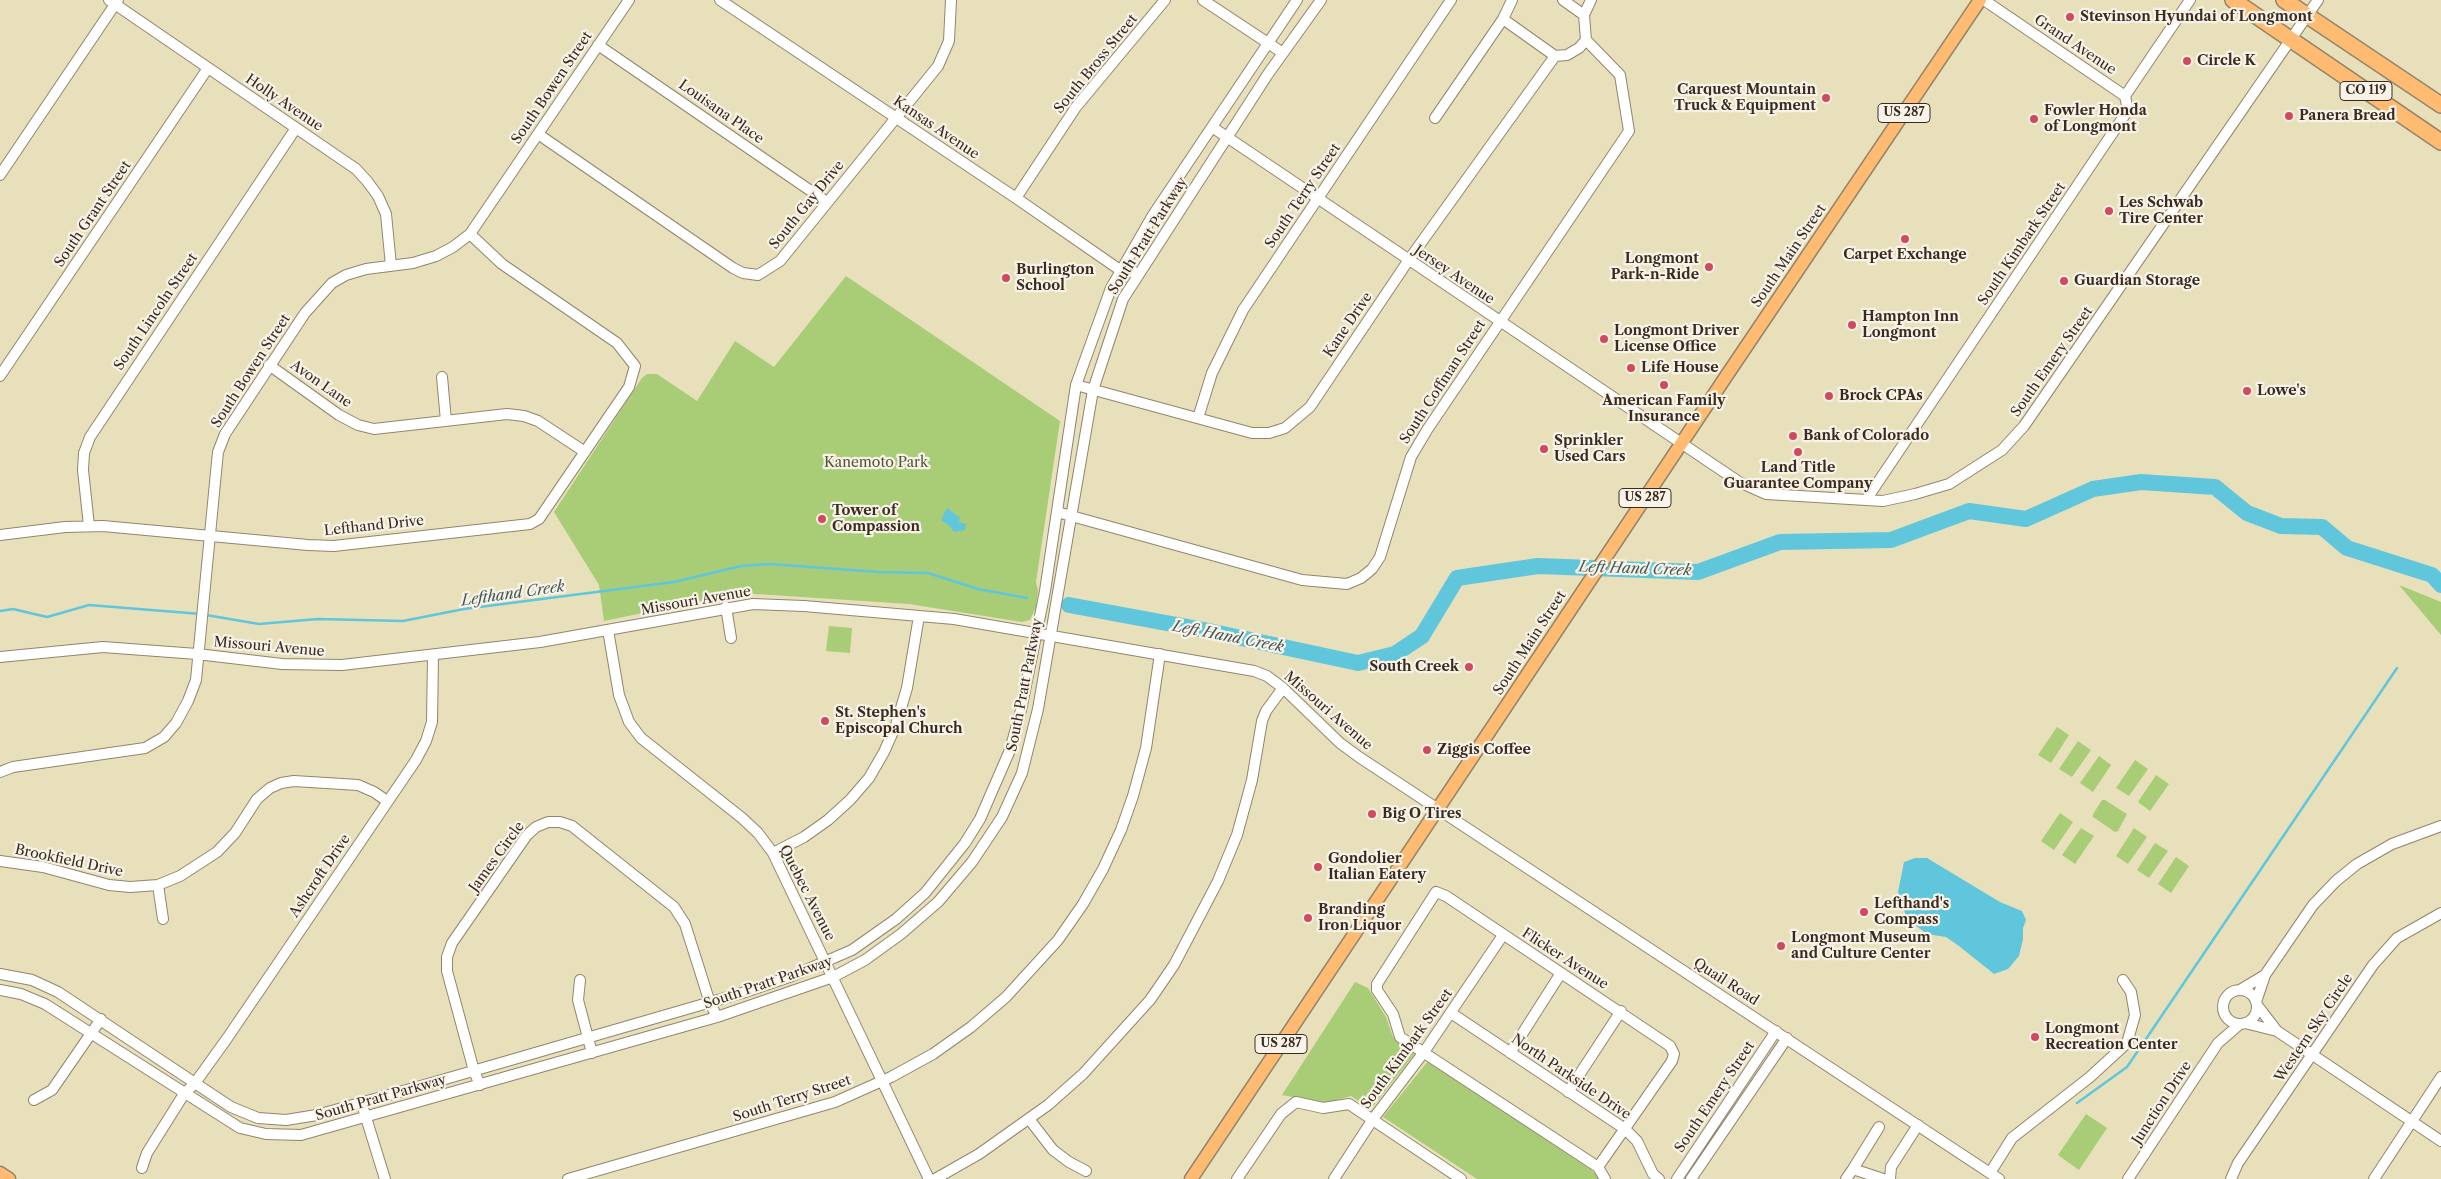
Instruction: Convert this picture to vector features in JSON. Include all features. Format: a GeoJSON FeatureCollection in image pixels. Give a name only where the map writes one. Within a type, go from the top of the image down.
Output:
{"type":"FeatureCollection","features":[{"type":"Feature","properties":{"kind":"highway","name":"CO 119"},"geometry":{"type":"LineString","coordinates":[[2233,0],[2441,142]]}},
{"type":"Feature","properties":{"kind":"highway","name":"CO 119"},"geometry":{"type":"LineString","coordinates":[[2284,0],[2441,105]]}},
{"type":"Feature","properties":{"kind":"highway"},"geometry":{"type":"LineString","coordinates":[[2410,121],[2441,134]]}},
{"type":"Feature","properties":{"kind":"main road","name":"South Main Street"},"geometry":{"type":"LineString","coordinates":[[1191,1179],[1609,551],[1982,0]]}},
{"type":"Feature","properties":{"kind":"main road"},"geometry":{"type":"LineString","coordinates":[[0,1173],[9,1179]]}},
{"type":"Feature","properties":{"kind":"street","name":"South Bowen Street"},"geometry":{"type":"LineString","coordinates":[[0,772],[13,767],[109,755],[145,748],[164,737],[176,723],[188,701],[196,680],[197,654],[218,452],[225,434],[305,313],[332,283],[366,269],[413,263],[436,256],[454,247],[470,234],[629,0]]}},
{"type":"Feature","properties":{"kind":"street","name":"Kansas Avenue"},"geometry":{"type":"LineString","coordinates":[[720,0],[1120,270],[1138,273]]}},
{"type":"Feature","properties":{"kind":"street","name":"South Gay Drive"},"geometry":{"type":"LineString","coordinates":[[538,134],[733,268],[743,273],[758,275],[780,261],[938,66],[949,41],[951,0]]}},
{"type":"Feature","properties":{"kind":"street","name":"South Bross Street"},"geometry":{"type":"LineString","coordinates":[[1016,198],[1076,107],[1166,0]]}},
{"type":"Feature","properties":{"kind":"street"},"geometry":{"type":"LineString","coordinates":[[1203,0],[1283,53]]}},
{"type":"Feature","properties":{"kind":"street","name":"South Pratt Parkway"},"geometry":{"type":"LineString","coordinates":[[0,974],[32,980],[58,992],[232,1107],[258,1118],[286,1120],[317,1115],[588,1038],[710,1003],[792,976],[852,950],[896,919],[925,892],[965,843],[984,810],[1010,750],[1021,710],[1045,591],[1076,385],[1098,322],[1120,270],[1153,214],[1297,0]]}},
{"type":"Feature","properties":{"kind":"street","name":"South Pratt Parkway"},"geometry":{"type":"LineString","coordinates":[[0,990],[21,994],[45,1004],[240,1128],[266,1134],[301,1135],[717,1016],[833,977],[872,955],[938,902],[988,842],[1002,817],[1022,773],[1038,709],[1049,636],[1072,516],[1093,390],[1123,299],[1226,138],[1321,0]]}},
{"type":"Feature","properties":{"kind":"street","name":"South Terry Street"},"geometry":{"type":"LineString","coordinates":[[1198,418],[1212,373],[1231,333],[1318,198],[1451,0]]}},
{"type":"Feature","properties":{"kind":"street"},"geometry":{"type":"LineString","coordinates":[[1435,118],[1503,19],[1511,0],[1500,0]]}},
{"type":"Feature","properties":{"kind":"street"},"geometry":{"type":"LineString","coordinates":[[1563,0],[1584,15]]}},
{"type":"Feature","properties":{"kind":"street"},"geometry":{"type":"LineString","coordinates":[[1503,19],[1555,56],[1567,55],[1580,48],[1586,40],[1584,15],[1592,0]]}},
{"type":"Feature","properties":{"kind":"street","name":"Grand Avenue"},"geometry":{"type":"LineString","coordinates":[[1982,0],[2125,96]]}},
{"type":"Feature","properties":{"kind":"street","name":"South Kimbark Street"},"geometry":{"type":"LineString","coordinates":[[1866,500],[2128,110],[2125,96],[2190,0]]}},
{"type":"Feature","properties":{"kind":"street","name":"South Emery Street"},"geometry":{"type":"LineString","coordinates":[[1681,444],[1739,482],[1766,494],[1883,501],[1948,484],[2002,450],[2024,426],[2318,0]]}},
{"type":"Feature","properties":{"kind":"street"},"geometry":{"type":"LineString","coordinates":[[0,175],[114,2]]}},
{"type":"Feature","properties":{"kind":"street","name":"Holly Avenue"},"geometry":{"type":"LineString","coordinates":[[114,2],[356,169],[378,196],[386,214],[391,266]]}},
{"type":"Feature","properties":{"kind":"street","name":"South Coffman Street"},"geometry":{"type":"LineString","coordinates":[[1057,512],[1302,580],[1340,585],[1361,578],[1372,569],[1380,557],[1411,457],[1427,430],[1628,131],[1620,75],[1586,40]]}},
{"type":"Feature","properties":{"kind":"street","name":"Louisana Place"},"geometry":{"type":"LineString","coordinates":[[598,45],[827,202]]}},
{"type":"Feature","properties":{"kind":"street","name":"Kane Drive"},"geometry":{"type":"LineString","coordinates":[[1076,385],[1252,433],[1269,433],[1286,428],[1310,407],[1408,260],[1555,56]]}},
{"type":"Feature","properties":{"kind":"street","name":"South Grant Street"},"geometry":{"type":"LineString","coordinates":[[0,376],[208,68]]}},
{"type":"Feature","properties":{"kind":"street","name":"Jersey Avenue"},"geometry":{"type":"LineString","coordinates":[[1212,127],[1681,444]]}},
{"type":"Feature","properties":{"kind":"street","name":"South Lincoln Street"},"geometry":{"type":"LineString","coordinates":[[89,526],[83,470],[84,453],[90,437],[296,128]]}},
{"type":"Feature","properties":{"kind":"street","name":"Lefthand Drive"},"geometry":{"type":"LineString","coordinates":[[0,535],[89,526],[334,546],[530,524],[542,515],[629,388],[635,366],[617,343],[502,264],[470,234]]}},
{"type":"Feature","properties":{"kind":"street","name":"Avon Lane"},"geometry":{"type":"LineString","coordinates":[[269,365],[340,415],[358,425],[374,429],[507,414],[524,416],[538,421],[585,452]]}},
{"type":"Feature","properties":{"kind":"street"},"geometry":{"type":"LineString","coordinates":[[442,377],[446,421]]}},
{"type":"Feature","properties":{"kind":"street","name":"Missouri Avenue"},"geometry":{"type":"LineString","coordinates":[[0,657],[103,647],[197,654],[312,666],[342,665],[550,641],[726,607],[753,604],[804,606],[954,619],[1254,671],[1268,676],[1340,743],[1438,810]]}},
{"type":"Feature","properties":{"kind":"street"},"geometry":{"type":"LineString","coordinates":[[726,607],[731,638]]}},
{"type":"Feature","properties":{"kind":"street"},"geometry":{"type":"LineString","coordinates":[[773,853],[804,837],[828,820],[856,793],[884,752],[896,725],[907,688],[919,616]]}},
{"type":"Feature","properties":{"kind":"street","name":"Quebec Avenue"},"geometry":{"type":"LineString","coordinates":[[608,630],[619,695],[629,722],[641,738],[661,755],[742,818],[758,833],[773,853],[929,1179]]}},
{"type":"Feature","properties":{"kind":"street","name":"South Terry Street"},"geometry":{"type":"LineString","coordinates":[[568,1179],[835,1102],[883,1081],[934,1054],[971,1027],[1006,997],[1058,940],[1083,904],[1110,854],[1133,796],[1146,748],[1160,654]]}},
{"type":"Feature","properties":{"kind":"street","name":"Ashcroft Drive"},"geometry":{"type":"LineString","coordinates":[[142,1168],[147,1153],[184,1094],[195,1083],[426,742],[432,722],[433,656]]}},
{"type":"Feature","properties":{"kind":"street"},"geometry":{"type":"LineString","coordinates":[[935,1179],[1029,1119],[1083,1074],[1116,1040],[1150,1000],[1174,965],[1218,882],[1237,835],[1252,780],[1262,721],[1266,711],[1283,688]]}},
{"type":"Feature","properties":{"kind":"street","name":"Brookfield Drive"},"geometry":{"type":"LineString","coordinates":[[0,861],[43,867],[109,886],[130,887],[158,884],[180,876],[217,852],[234,833],[257,799],[270,788],[281,783],[294,781],[358,785],[374,792],[387,801]]}},
{"type":"Feature","properties":{"kind":"street","name":"Quail Road"},"geometry":{"type":"LineString","coordinates":[[1438,810],[1994,1176]]}},
{"type":"Feature","properties":{"kind":"street","name":"James Circle"},"geometry":{"type":"LineString","coordinates":[[480,1085],[474,1070],[447,970],[448,956],[452,943],[527,835],[536,827],[548,822],[560,822],[572,826],[674,907],[685,924],[710,1003],[717,1016]]}},
{"type":"Feature","properties":{"kind":"street"},"geometry":{"type":"LineString","coordinates":[[2242,1024],[2254,1016],[2264,975],[2313,905],[2336,881],[2357,864],[2392,844],[2441,826]]}},
{"type":"Feature","properties":{"kind":"street"},"geometry":{"type":"LineString","coordinates":[[158,884],[163,919]]}},
{"type":"Feature","properties":{"kind":"street","name":"Flicker Avenue"},"geometry":{"type":"LineString","coordinates":[[1424,1052],[1400,1037],[1393,1014],[1377,990],[1377,984],[1436,892],[1446,896],[1621,1011],[1670,1046],[1674,1054],[1672,1061],[1625,1130]]}},
{"type":"Feature","properties":{"kind":"street","name":"Western Sky Circle"},"geometry":{"type":"LineString","coordinates":[[2230,1179],[2238,1164],[2374,965],[2397,938],[2441,913]]}},
{"type":"Feature","properties":{"kind":"street","name":"South Kimbark Street"},"geometry":{"type":"LineString","coordinates":[[1334,1179],[1373,1119],[1424,1052],[1503,935]]}},
{"type":"Feature","properties":{"kind":"street"},"geometry":{"type":"LineString","coordinates":[[1510,1053],[1561,973]]}},
{"type":"Feature","properties":{"kind":"street"},"geometry":{"type":"LineString","coordinates":[[2264,975],[2240,990],[2228,993],[2224,998],[2222,1010],[2225,1016],[2234,1023],[2277,1031]]}},
{"type":"Feature","properties":{"kind":"street"},"geometry":{"type":"LineString","coordinates":[[580,980],[578,1000],[592,1053]]}},
{"type":"Feature","properties":{"kind":"street"},"geometry":{"type":"LineString","coordinates":[[1994,1176],[2012,1138],[2090,1077],[2127,1043],[2135,1015],[2131,992],[2123,980]]}},
{"type":"Feature","properties":{"kind":"street"},"geometry":{"type":"LineString","coordinates":[[2240,990],[2250,993],[2277,1031],[2441,1141]]}},
{"type":"Feature","properties":{"kind":"street"},"geometry":{"type":"LineString","coordinates":[[1568,1092],[1621,1011]]}},
{"type":"Feature","properties":{"kind":"street","name":"North Parkside Drive"},"geometry":{"type":"LineString","coordinates":[[1451,1013],[1625,1130],[1637,1141],[1653,1174],[1659,1179]]}},
{"type":"Feature","properties":{"kind":"street","name":"Junction Drive"},"geometry":{"type":"LineString","coordinates":[[2218,1043],[2225,1016]]}},
{"type":"Feature","properties":{"kind":"street"},"geometry":{"type":"LineString","coordinates":[[34,1100],[52,1090],[101,1019]]}},
{"type":"Feature","properties":{"kind":"street","name":"Junction Drive"},"geometry":{"type":"LineString","coordinates":[[2128,1179],[2218,1043],[2242,1024]]}},
{"type":"Feature","properties":{"kind":"street","name":"South Emery Street"},"geometry":{"type":"LineString","coordinates":[[1677,1179],[1776,1031]]}},
{"type":"Feature","properties":{"kind":"street","name":"South Emery Street"},"geometry":{"type":"LineString","coordinates":[[1691,1179],[1787,1038]]}},
{"type":"Feature","properties":{"kind":"street"},"geometry":{"type":"LineString","coordinates":[[1424,1052],[1598,1167],[1605,1179]]}},
{"type":"Feature","properties":{"kind":"street"},"geometry":{"type":"LineString","coordinates":[[2374,1179],[2441,1077]]}},
{"type":"Feature","properties":{"kind":"street"},"geometry":{"type":"LineString","coordinates":[[361,1101],[385,1179]]}},
{"type":"Feature","properties":{"kind":"street"},"geometry":{"type":"LineString","coordinates":[[1237,1179],[1281,1114],[1296,1102],[1323,1108],[1349,1104],[1461,1179]]}},
{"type":"Feature","properties":{"kind":"street"},"geometry":{"type":"LineString","coordinates":[[1029,1119],[1053,1150],[1068,1162],[1086,1171]]}},
{"type":"Feature","properties":{"kind":"street"},"geometry":{"type":"LineString","coordinates":[[1716,1120],[1726,1127]]}},
{"type":"Feature","properties":{"kind":"street"},"geometry":{"type":"LineString","coordinates":[[1890,1179],[1891,1167],[1918,1125]]}},
{"type":"Feature","properties":{"kind":"street"},"geometry":{"type":"LineString","coordinates":[[1846,1179],[1879,1128]]}},
{"type":"Feature","properties":{"kind":"street"},"geometry":{"type":"LineString","coordinates":[[1598,1167],[1625,1130]]}},
{"type":"Feature","properties":{"kind":"street"},"geometry":{"type":"LineString","coordinates":[[1853,1169],[1883,1179]]}},
{"type":"Feature","properties":{"kind":"green space","name":"Kanemoto Park"},"geometry":{"type":"Polygon","coordinates":[[[846,276],[1060,421],[1036,582],[1038,590],[1036,607],[1030,620],[1022,622],[909,604],[740,593],[604,621],[599,585],[554,512],[642,378],[647,374],[657,374],[697,401],[735,341],[774,367],[846,276]]]}},
{"type":"Feature","properties":{"kind":"green space"},"geometry":{"type":"Polygon","coordinates":[[[2399,585],[2441,602],[2441,635],[2399,585]]]}},
{"type":"Feature","properties":{"kind":"green space"},"geometry":{"type":"Polygon","coordinates":[[[829,626],[852,628],[850,653],[826,651],[829,626]]]}},
{"type":"Feature","properties":{"kind":"green space"},"geometry":{"type":"Polygon","coordinates":[[[2057,727],[2069,735],[2051,763],[2038,755],[2057,727]]]}},
{"type":"Feature","properties":{"kind":"green space"},"geometry":{"type":"Polygon","coordinates":[[[2078,741],[2091,750],[2072,777],[2059,769],[2078,741]]]}},
{"type":"Feature","properties":{"kind":"green space"},"geometry":{"type":"Polygon","coordinates":[[[2099,756],[2111,765],[2093,792],[2080,783],[2099,756]]]}},
{"type":"Feature","properties":{"kind":"green space"},"geometry":{"type":"Polygon","coordinates":[[[2135,760],[2148,769],[2129,796],[2116,788],[2135,760]]]}},
{"type":"Feature","properties":{"kind":"green space"},"geometry":{"type":"Polygon","coordinates":[[[2156,775],[2169,784],[2150,811],[2138,802],[2156,775]]]}},
{"type":"Feature","properties":{"kind":"green space"},"geometry":{"type":"Polygon","coordinates":[[[2102,800],[2127,814],[2118,831],[2115,832],[2093,817],[2102,800]]]}},
{"type":"Feature","properties":{"kind":"green space"},"geometry":{"type":"Polygon","coordinates":[[[2060,813],[2073,822],[2054,850],[2041,841],[2060,813]]]}},
{"type":"Feature","properties":{"kind":"green space"},"geometry":{"type":"Polygon","coordinates":[[[2081,828],[2094,836],[2075,864],[2062,855],[2081,828]]]}},
{"type":"Feature","properties":{"kind":"green space"},"geometry":{"type":"Polygon","coordinates":[[[2134,828],[2147,837],[2128,864],[2116,856],[2134,828]]]}},
{"type":"Feature","properties":{"kind":"green space"},"geometry":{"type":"Polygon","coordinates":[[[2155,843],[2168,851],[2149,878],[2137,870],[2155,843]]]}},
{"type":"Feature","properties":{"kind":"green space"},"geometry":{"type":"Polygon","coordinates":[[[2176,857],[2189,866],[2171,893],[2158,884],[2176,857]]]}},
{"type":"Feature","properties":{"kind":"green space"},"geometry":{"type":"Polygon","coordinates":[[[1355,982],[1368,988],[1386,1017],[1393,1037],[1415,1053],[1371,1109],[1351,1096],[1326,1103],[1282,1095],[1355,982]]]}},
{"type":"Feature","properties":{"kind":"green space"},"geometry":{"type":"Polygon","coordinates":[[[1428,1061],[1590,1169],[1601,1179],[1477,1179],[1383,1117],[1428,1061]]]}},
{"type":"Feature","properties":{"kind":"green space"},"geometry":{"type":"Polygon","coordinates":[[[2086,1114],[2107,1128],[2079,1170],[2058,1155],[2086,1114]]]}},
{"type":"Feature","properties":{"kind":"water"},"geometry":{"type":"Polygon","coordinates":[[[947,508],[960,518],[959,522],[966,524],[965,530],[954,532],[950,526],[941,520],[947,508]]]}},
{"type":"Feature","properties":{"kind":"water"},"geometry":{"type":"Polygon","coordinates":[[[1915,858],[1927,858],[2000,902],[2022,911],[2026,920],[2019,956],[2008,969],[1994,974],[1946,937],[1927,934],[1907,919],[1898,892],[1904,862],[1915,858]]]}},
{"type":"Feature","properties":{"kind":"waterway","name":"Left Hand Creek"},"geometry":{"type":"LineString","coordinates":[[1069,605],[1204,630],[1358,663],[1395,654],[1422,636],[1457,578],[1538,566],[1698,572],[1780,542],[1891,540],[1969,511],[2026,519],[2093,489],[2141,482],[2215,487],[2247,513],[2281,526],[2322,527],[2347,548],[2432,575],[2441,585]]}},
{"type":"Feature","properties":{"kind":"waterway","name":"Lefthand Creek"},"geometry":{"type":"LineString","coordinates":[[206,615],[259,624],[318,619],[403,621],[464,609],[674,582],[741,566],[770,564],[878,572],[928,573],[978,589],[1027,598]]}},
{"type":"Feature","properties":{"kind":"waterway","name":"Lefthand Creek"},"geometry":{"type":"LineString","coordinates":[[0,611],[13,609],[47,617],[89,605],[201,614]]}},
{"type":"Feature","properties":{"kind":"waterway"},"geometry":{"type":"LineString","coordinates":[[2077,1103],[2127,1067],[2397,668]]}},
{"type":"Feature","properties":{"kind":"place","name":"Stevinson Hyundai of Longmont"},"geometry":{"type":"Point","coordinates":[2070,17]}},
{"type":"Feature","properties":{"kind":"place","name":"Circle K"},"geometry":{"type":"Point","coordinates":[2187,61]}},
{"type":"Feature","properties":{"kind":"place","name":"Carquest Mountain Truck & Equipment"},"geometry":{"type":"Point","coordinates":[1826,98]}},
{"type":"Feature","properties":{"kind":"place","name":"Panera Bread"},"geometry":{"type":"Point","coordinates":[2289,116]}},
{"type":"Feature","properties":{"kind":"place","name":"Fowler Honda of Longmont"},"geometry":{"type":"Point","coordinates":[2034,119]}},
{"type":"Feature","properties":{"kind":"place","name":"Les Schwab Tire Center"},"geometry":{"type":"Point","coordinates":[2109,211]}},
{"type":"Feature","properties":{"kind":"place","name":"Carpet Exchange"},"geometry":{"type":"Point","coordinates":[1905,239]}},
{"type":"Feature","properties":{"kind":"place","name":"Longmont Park-n-Ride"},"geometry":{"type":"Point","coordinates":[1709,267]}},
{"type":"Feature","properties":{"kind":"place","name":"Burlington School"},"geometry":{"type":"Point","coordinates":[1006,278]}},
{"type":"Feature","properties":{"kind":"place","name":"Guardian Storage"},"geometry":{"type":"Point","coordinates":[2064,281]}},
{"type":"Feature","properties":{"kind":"place","name":"Hampton Inn Longmont"},"geometry":{"type":"Point","coordinates":[1852,325]}},
{"type":"Feature","properties":{"kind":"place","name":"Longmont Driver License Office"},"geometry":{"type":"Point","coordinates":[1604,339]}},
{"type":"Feature","properties":{"kind":"place","name":"Life House"},"geometry":{"type":"Point","coordinates":[1631,368]}},
{"type":"Feature","properties":{"kind":"place","name":"American Family Insurance"},"geometry":{"type":"Point","coordinates":[1664,385]}},
{"type":"Feature","properties":{"kind":"place","name":"Lowe's"},"geometry":{"type":"Point","coordinates":[2247,391]}},
{"type":"Feature","properties":{"kind":"place","name":"Brock CPAs"},"geometry":{"type":"Point","coordinates":[1829,396]}},
{"type":"Feature","properties":{"kind":"place","name":"Bank of Colorado"},"geometry":{"type":"Point","coordinates":[1793,436]}},
{"type":"Feature","properties":{"kind":"place","name":"Sprinkler Used Cars"},"geometry":{"type":"Point","coordinates":[1544,449]}},
{"type":"Feature","properties":{"kind":"place","name":"Land Title Guarantee Company"},"geometry":{"type":"Point","coordinates":[1798,452]}},
{"type":"Feature","properties":{"kind":"place","name":"Tower of Compassion"},"geometry":{"type":"Point","coordinates":[822,519]}},
{"type":"Feature","properties":{"kind":"place","name":"South Creek"},"geometry":{"type":"Point","coordinates":[1469,667]}},
{"type":"Feature","properties":{"kind":"place","name":"St. Stephen's Episcopal Church"},"geometry":{"type":"Point","coordinates":[825,721]}},
{"type":"Feature","properties":{"kind":"place","name":"Ziggis Coffee"},"geometry":{"type":"Point","coordinates":[1427,750]}},
{"type":"Feature","properties":{"kind":"place","name":"Big O Tires"},"geometry":{"type":"Point","coordinates":[1372,814]}},
{"type":"Feature","properties":{"kind":"place","name":"Gondolier Italian Eatery"},"geometry":{"type":"Point","coordinates":[1318,867]}},
{"type":"Feature","properties":{"kind":"place","name":"Lefthand's Compass"},"geometry":{"type":"Point","coordinates":[1864,912]}},
{"type":"Feature","properties":{"kind":"place","name":"Branding Iron Liquor"},"geometry":{"type":"Point","coordinates":[1308,918]}},
{"type":"Feature","properties":{"kind":"place","name":"Longmont Museum and Culture Center"},"geometry":{"type":"Point","coordinates":[1781,946]}},
{"type":"Feature","properties":{"kind":"place","name":"Longmont Recreation Center"},"geometry":{"type":"Point","coordinates":[2035,1037]}}]}
